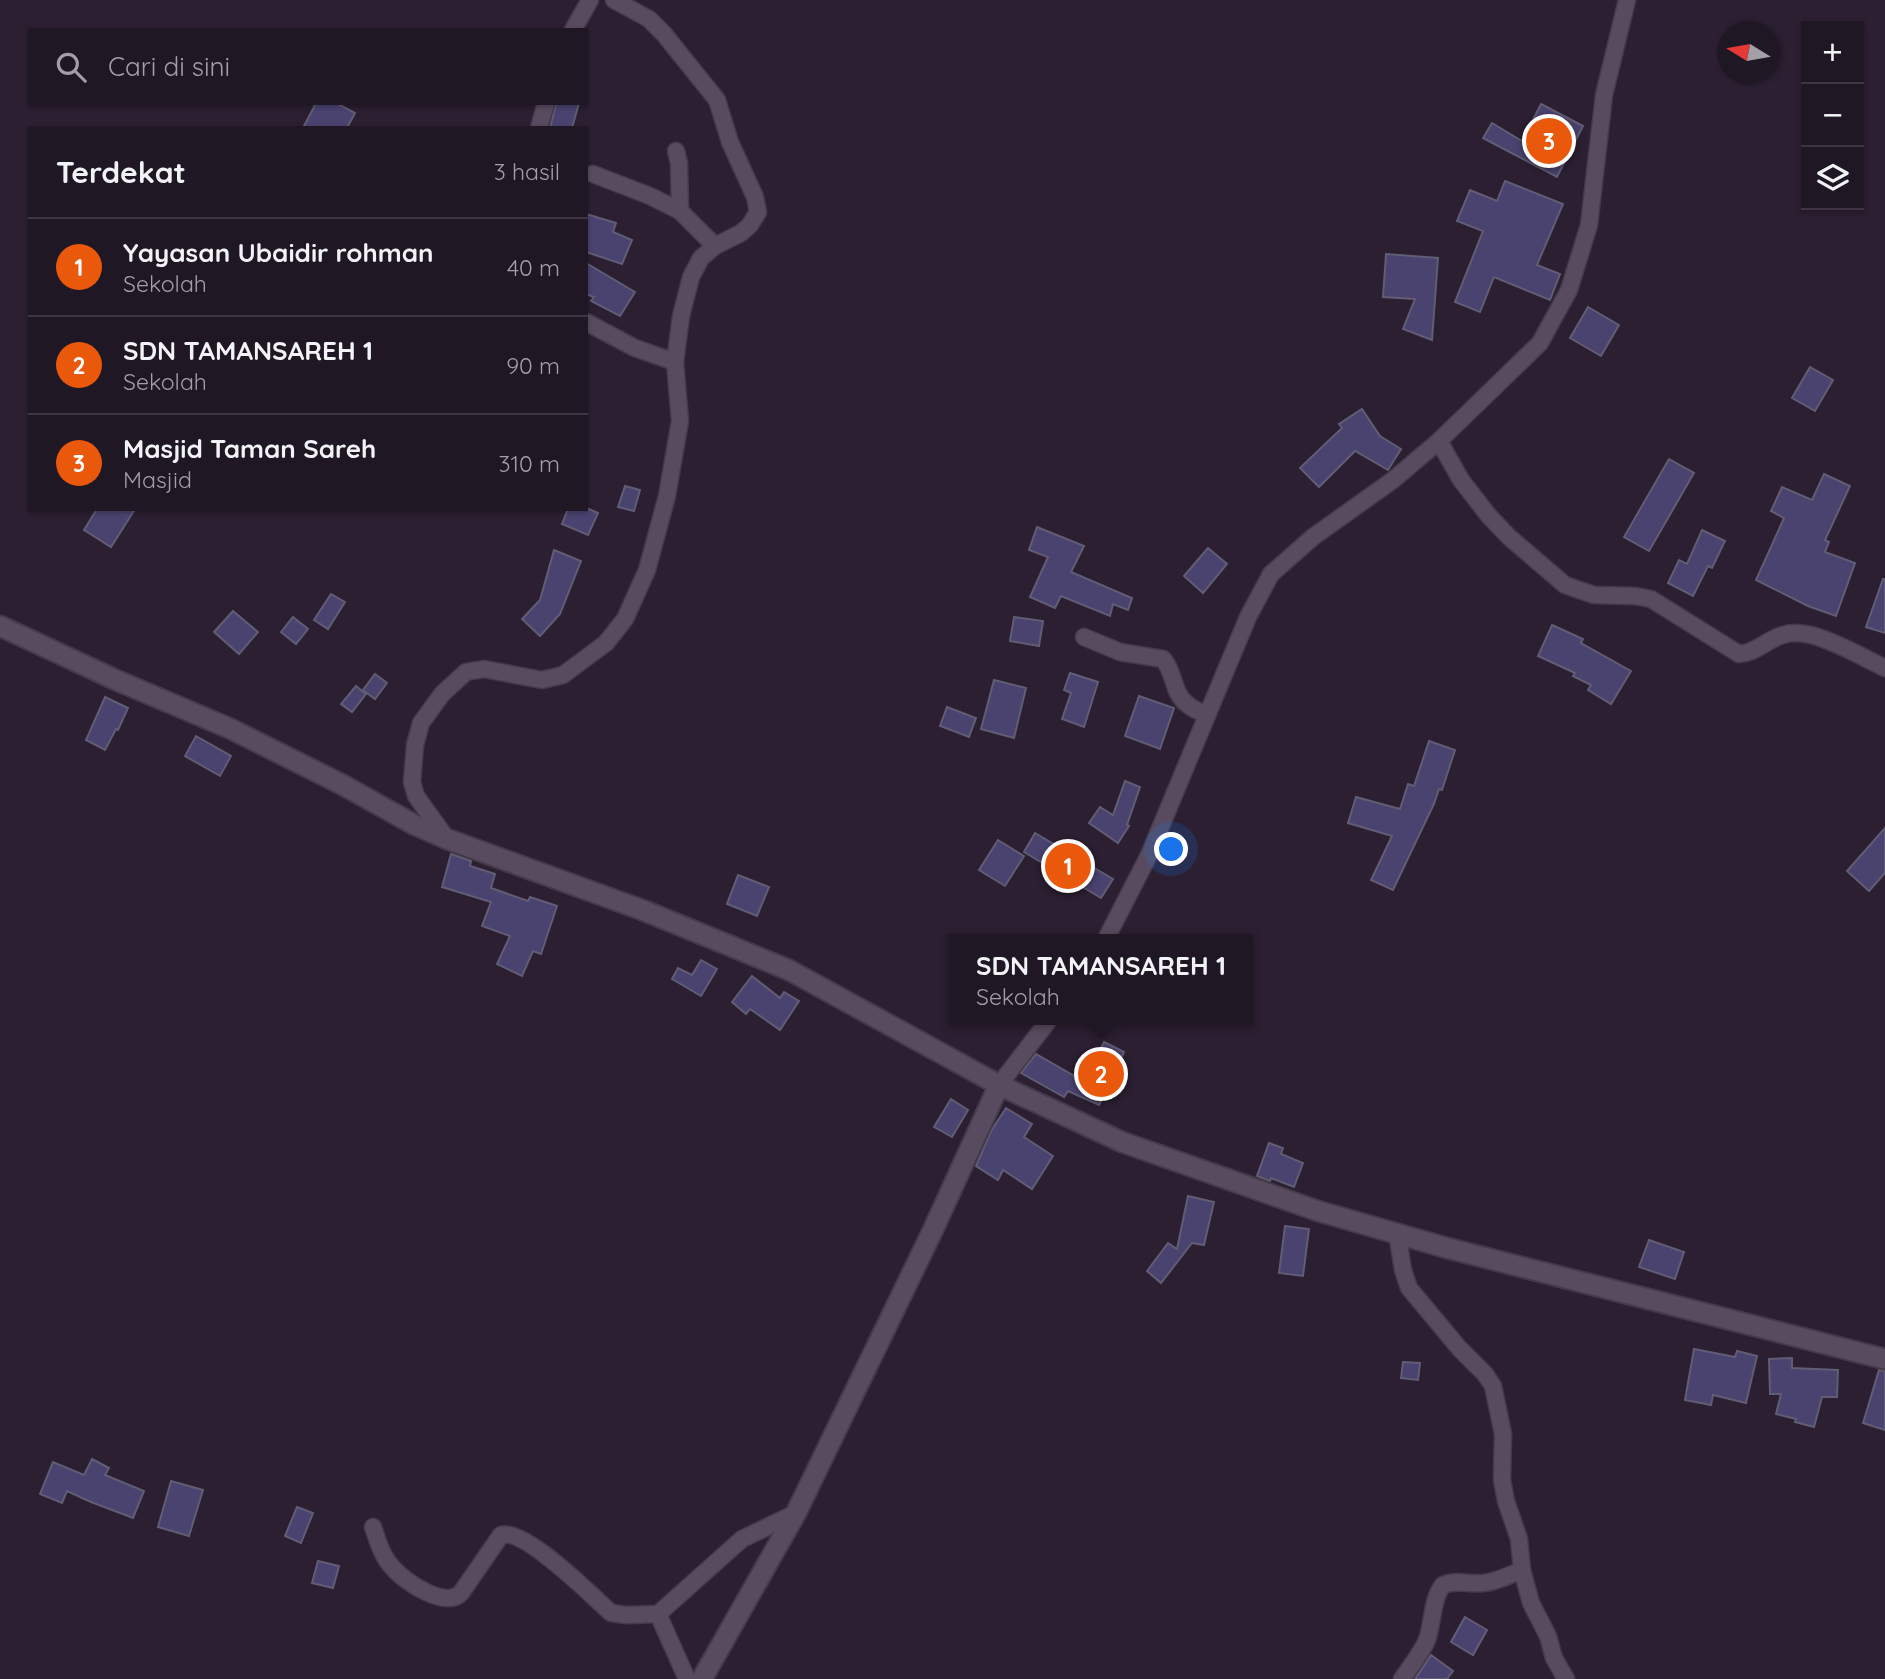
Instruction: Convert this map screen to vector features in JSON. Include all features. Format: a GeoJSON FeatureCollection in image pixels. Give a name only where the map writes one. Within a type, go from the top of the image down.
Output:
{"type":"FeatureCollection","features":[{"type":"Feature","properties":{"kind":"street"},"geometry":{"type":"LineString","coordinates":[[574,28],[590,0]]}},
{"type":"Feature","properties":{"kind":"street"},"geometry":{"type":"LineString","coordinates":[[447,839],[416,796],[412,782],[415,745],[421,723],[442,694],[466,672],[484,669],[542,680],[563,675],[606,643],[625,619],[647,570],[667,496],[680,421],[675,362],[681,316],[691,277],[701,258],[715,246],[741,233],[758,212],[755,197],[730,142],[717,100],[649,19],[614,0]]}},
{"type":"Feature","properties":{"kind":"street"},"geometry":{"type":"LineString","coordinates":[[1110,934],[1150,855],[1248,617],[1271,574],[1313,537],[1393,480],[1439,441],[1540,343],[1569,290],[1589,225],[1604,95],[1627,0]]}},
{"type":"Feature","properties":{"kind":"street"},"geometry":{"type":"LineString","coordinates":[[540,126],[545,105]]}},
{"type":"Feature","properties":{"kind":"street"},"geometry":{"type":"LineString","coordinates":[[676,151],[679,163],[680,211]]}},
{"type":"Feature","properties":{"kind":"street"},"geometry":{"type":"LineString","coordinates":[[593,174],[680,211],[715,246]]}},
{"type":"Feature","properties":{"kind":"street"},"geometry":{"type":"LineString","coordinates":[[588,323],[635,348],[675,362]]}},
{"type":"Feature","properties":{"kind":"street"},"geometry":{"type":"LineString","coordinates":[[1439,441],[1461,480],[1489,516],[1509,537],[1565,585],[1594,596],[1635,596],[1651,599],[1739,654],[1751,654],[1762,644],[1793,632],[1819,637],[1885,668]]}},
{"type":"Feature","properties":{"kind":"street"},"geometry":{"type":"LineString","coordinates":[[0,626],[231,729],[447,839],[645,911],[789,970],[999,1085],[1122,1142],[1318,1211],[1885,1359]]}},
{"type":"Feature","properties":{"kind":"street"},"geometry":{"type":"LineString","coordinates":[[1084,637],[1120,652],[1163,659],[1170,668],[1179,696],[1187,705],[1207,715]]}},
{"type":"Feature","properties":{"kind":"street"},"geometry":{"type":"LineString","coordinates":[[702,1679],[796,1513],[933,1230],[999,1085],[1045,1025]]}},
{"type":"Feature","properties":{"kind":"street"},"geometry":{"type":"LineString","coordinates":[[1397,1233],[1409,1288],[1493,1386],[1503,1434],[1502,1480],[1519,1539],[1522,1570],[1531,1603],[1548,1636],[1554,1658],[1566,1679]]}},
{"type":"Feature","properties":{"kind":"street"},"geometry":{"type":"LineString","coordinates":[[373,1527],[381,1550],[393,1568],[411,1583],[444,1599],[456,1597],[461,1593],[493,1544],[501,1535],[507,1533],[533,1545],[611,1613],[658,1614],[742,1539],[796,1513]]}},
{"type":"Feature","properties":{"kind":"street"},"geometry":{"type":"LineString","coordinates":[[1402,1679],[1426,1643],[1437,1593],[1443,1585],[1458,1581],[1480,1584],[1494,1582],[1522,1570]]}},
{"type":"Feature","properties":{"kind":"street"},"geometry":{"type":"LineString","coordinates":[[658,1614],[687,1679]]}},
{"type":"Feature","properties":{"kind":"building"},"geometry":{"type":"Polygon","coordinates":[[[1541,104],[1583,126],[1557,177],[1483,138],[1492,123],[1522,141],[1541,104]]]}},
{"type":"Feature","properties":{"kind":"building"},"geometry":{"type":"Polygon","coordinates":[[[315,105],[340,105],[355,113],[348,126],[304,126],[315,105]]]}},
{"type":"Feature","properties":{"kind":"building"},"geometry":{"type":"Polygon","coordinates":[[[556,105],[578,105],[573,126],[550,126],[556,105]]]}},
{"type":"Feature","properties":{"kind":"building"},"geometry":{"type":"Polygon","coordinates":[[[1505,181],[1563,204],[1537,265],[1560,274],[1550,300],[1494,277],[1480,312],[1455,302],[1483,231],[1457,221],[1470,190],[1497,201],[1505,181]]]}},
{"type":"Feature","properties":{"kind":"building"},"geometry":{"type":"Polygon","coordinates":[[[588,215],[616,223],[613,232],[632,240],[622,264],[588,253],[588,215]]]}},
{"type":"Feature","properties":{"kind":"building"},"geometry":{"type":"Polygon","coordinates":[[[1386,254],[1438,258],[1432,340],[1403,329],[1415,299],[1383,297],[1386,254]]]}},
{"type":"Feature","properties":{"kind":"building"},"geometry":{"type":"Polygon","coordinates":[[[588,264],[635,292],[620,316],[591,301],[594,297],[588,295],[588,264]]]}},
{"type":"Feature","properties":{"kind":"building"},"geometry":{"type":"Polygon","coordinates":[[[1588,307],[1619,325],[1601,356],[1570,338],[1588,307]]]}},
{"type":"Feature","properties":{"kind":"building"},"geometry":{"type":"Polygon","coordinates":[[[1810,367],[1833,380],[1815,411],[1792,398],[1810,367]]]}},
{"type":"Feature","properties":{"kind":"building"},"geometry":{"type":"Polygon","coordinates":[[[1362,409],[1380,436],[1401,449],[1388,470],[1355,451],[1319,487],[1300,468],[1342,428],[1339,424],[1362,409]]]}},
{"type":"Feature","properties":{"kind":"building"},"geometry":{"type":"Polygon","coordinates":[[[1669,459],[1694,473],[1649,551],[1624,537],[1669,459]]]}},
{"type":"Feature","properties":{"kind":"building"},"geometry":{"type":"Polygon","coordinates":[[[1824,474],[1850,486],[1825,540],[1829,542],[1825,552],[1855,563],[1836,616],[1808,606],[1756,580],[1784,518],[1771,511],[1782,487],[1812,500],[1824,474]]]}},
{"type":"Feature","properties":{"kind":"building"},"geometry":{"type":"Polygon","coordinates":[[[625,486],[640,490],[634,511],[618,507],[625,486]]]}},
{"type":"Feature","properties":{"kind":"building"},"geometry":{"type":"Polygon","coordinates":[[[589,509],[598,513],[588,535],[562,524],[567,511],[589,509]]]}},
{"type":"Feature","properties":{"kind":"building"},"geometry":{"type":"Polygon","coordinates":[[[96,511],[134,511],[111,547],[84,530],[96,511]]]}},
{"type":"Feature","properties":{"kind":"building"},"geometry":{"type":"Polygon","coordinates":[[[1037,527],[1084,546],[1071,572],[1132,598],[1128,610],[1113,604],[1110,616],[1061,596],[1055,608],[1030,597],[1048,557],[1029,550],[1037,527]]]}},
{"type":"Feature","properties":{"kind":"building"},"geometry":{"type":"Polygon","coordinates":[[[1702,530],[1725,541],[1712,568],[1708,566],[1693,596],[1668,583],[1679,560],[1687,564],[1702,530]]]}},
{"type":"Feature","properties":{"kind":"building"},"geometry":{"type":"Polygon","coordinates":[[[1208,548],[1227,564],[1203,593],[1184,576],[1208,548]]]}},
{"type":"Feature","properties":{"kind":"building"},"geometry":{"type":"Polygon","coordinates":[[[554,550],[581,561],[560,614],[540,636],[522,619],[540,600],[554,550]]]}},
{"type":"Feature","properties":{"kind":"building"},"geometry":{"type":"Polygon","coordinates":[[[1885,579],[1885,633],[1866,627],[1885,579]]]}},
{"type":"Feature","properties":{"kind":"building"},"geometry":{"type":"Polygon","coordinates":[[[331,594],[345,602],[328,629],[314,620],[331,594]]]}},
{"type":"Feature","properties":{"kind":"building"},"geometry":{"type":"Polygon","coordinates":[[[233,611],[258,632],[239,654],[214,632],[233,611]]]}},
{"type":"Feature","properties":{"kind":"building"},"geometry":{"type":"Polygon","coordinates":[[[293,617],[308,629],[296,644],[281,632],[293,617]]]}},
{"type":"Feature","properties":{"kind":"building"},"geometry":{"type":"Polygon","coordinates":[[[1014,617],[1043,621],[1039,646],[1010,641],[1014,617]]]}},
{"type":"Feature","properties":{"kind":"building"},"geometry":{"type":"Polygon","coordinates":[[[1552,625],[1583,639],[1581,643],[1631,671],[1611,704],[1588,690],[1591,685],[1573,676],[1575,673],[1538,656],[1552,625]]]}},
{"type":"Feature","properties":{"kind":"building"},"geometry":{"type":"Polygon","coordinates":[[[1070,673],[1098,682],[1084,727],[1062,719],[1071,693],[1064,690],[1070,673]]]}},
{"type":"Feature","properties":{"kind":"building"},"geometry":{"type":"Polygon","coordinates":[[[375,674],[387,683],[375,699],[363,690],[375,674]]]}},
{"type":"Feature","properties":{"kind":"building"},"geometry":{"type":"Polygon","coordinates":[[[994,680],[1026,688],[1014,738],[981,729],[994,680]]]}},
{"type":"Feature","properties":{"kind":"building"},"geometry":{"type":"Polygon","coordinates":[[[356,686],[366,694],[352,712],[341,704],[356,686]]]}},
{"type":"Feature","properties":{"kind":"building"},"geometry":{"type":"Polygon","coordinates":[[[1139,696],[1174,708],[1160,749],[1125,736],[1139,696]]]}},
{"type":"Feature","properties":{"kind":"building"},"geometry":{"type":"Polygon","coordinates":[[[105,697],[128,708],[105,750],[86,740],[105,697]]]}},
{"type":"Feature","properties":{"kind":"building"},"geometry":{"type":"Polygon","coordinates":[[[947,707],[976,718],[969,737],[940,726],[947,707]]]}},
{"type":"Feature","properties":{"kind":"building"},"geometry":{"type":"Polygon","coordinates":[[[196,736],[231,756],[220,776],[185,756],[196,736]]]}},
{"type":"Feature","properties":{"kind":"building"},"geometry":{"type":"Polygon","coordinates":[[[1429,741],[1455,750],[1442,790],[1439,789],[1393,890],[1371,880],[1392,836],[1348,823],[1356,797],[1400,809],[1408,784],[1414,786],[1429,741]]]}},
{"type":"Feature","properties":{"kind":"building"},"geometry":{"type":"Polygon","coordinates":[[[1125,781],[1140,787],[1127,825],[1129,826],[1118,843],[1089,823],[1100,807],[1113,815],[1125,781]]]}},
{"type":"Feature","properties":{"kind":"building"},"geometry":{"type":"Polygon","coordinates":[[[1885,828],[1885,873],[1869,891],[1847,871],[1885,828]]]}},
{"type":"Feature","properties":{"kind":"building"},"geometry":{"type":"Polygon","coordinates":[[[1035,833],[1113,879],[1101,898],[1024,852],[1035,833]]]}},
{"type":"Feature","properties":{"kind":"building"},"geometry":{"type":"Polygon","coordinates":[[[998,840],[1024,856],[1005,886],[979,870],[998,840]]]}},
{"type":"Feature","properties":{"kind":"building"},"geometry":{"type":"Polygon","coordinates":[[[451,854],[471,861],[470,866],[495,874],[491,888],[528,901],[530,897],[557,906],[541,954],[533,951],[522,976],[497,964],[510,936],[482,926],[491,902],[442,887],[451,854]]]}},
{"type":"Feature","properties":{"kind":"building"},"geometry":{"type":"Polygon","coordinates":[[[738,875],[769,887],[757,916],[727,904],[738,875]]]}},
{"type":"Feature","properties":{"kind":"building"},"geometry":{"type":"Polygon","coordinates":[[[701,960],[717,969],[701,996],[672,979],[678,968],[692,975],[701,960]]]}},
{"type":"Feature","properties":{"kind":"building"},"geometry":{"type":"Polygon","coordinates":[[[752,976],[780,998],[784,992],[799,1001],[780,1030],[750,1009],[746,1014],[732,1002],[752,976]]]}},
{"type":"Feature","properties":{"kind":"building"},"geometry":{"type":"Polygon","coordinates":[[[1104,1042],[1124,1052],[1099,1105],[1068,1091],[1064,1097],[1021,1073],[1036,1054],[1085,1082],[1104,1042]]]}},
{"type":"Feature","properties":{"kind":"building"},"geometry":{"type":"Polygon","coordinates":[[[951,1099],[968,1110],[952,1137],[934,1127],[951,1099]]]}},
{"type":"Feature","properties":{"kind":"building"},"geometry":{"type":"Polygon","coordinates":[[[1006,1108],[1032,1124],[1024,1137],[1053,1156],[1032,1189],[1003,1170],[998,1180],[976,1166],[991,1131],[1006,1108]]]}},
{"type":"Feature","properties":{"kind":"building"},"geometry":{"type":"Polygon","coordinates":[[[1269,1143],[1283,1148],[1281,1154],[1303,1163],[1294,1187],[1257,1176],[1269,1143]]]}},
{"type":"Feature","properties":{"kind":"building"},"geometry":{"type":"Polygon","coordinates":[[[1188,1196],[1214,1202],[1204,1245],[1192,1243],[1161,1283],[1147,1271],[1168,1243],[1177,1249],[1188,1196]]]}},
{"type":"Feature","properties":{"kind":"building"},"geometry":{"type":"Polygon","coordinates":[[[1285,1226],[1309,1229],[1303,1276],[1279,1273],[1285,1226]]]}},
{"type":"Feature","properties":{"kind":"building"},"geometry":{"type":"Polygon","coordinates":[[[1649,1240],[1684,1252],[1675,1279],[1639,1267],[1649,1240]]]}},
{"type":"Feature","properties":{"kind":"building"},"geometry":{"type":"Polygon","coordinates":[[[1694,1349],[1735,1357],[1737,1351],[1757,1356],[1746,1403],[1713,1395],[1711,1405],[1685,1400],[1694,1349]]]}},
{"type":"Feature","properties":{"kind":"building"},"geometry":{"type":"Polygon","coordinates":[[[1792,1358],[1792,1368],[1838,1370],[1837,1397],[1822,1397],[1814,1427],[1776,1414],[1781,1394],[1770,1394],[1769,1359],[1792,1358]]]}},
{"type":"Feature","properties":{"kind":"building"},"geometry":{"type":"Polygon","coordinates":[[[1403,1362],[1420,1363],[1418,1380],[1401,1378],[1403,1362]]]}},
{"type":"Feature","properties":{"kind":"building"},"geometry":{"type":"Polygon","coordinates":[[[1879,1370],[1885,1371],[1885,1430],[1863,1423],[1879,1370]]]}},
{"type":"Feature","properties":{"kind":"building"},"geometry":{"type":"Polygon","coordinates":[[[92,1459],[109,1468],[105,1475],[144,1491],[133,1518],[67,1491],[62,1503],[40,1494],[53,1462],[84,1475],[92,1459]]]}},
{"type":"Feature","properties":{"kind":"building"},"geometry":{"type":"Polygon","coordinates":[[[171,1481],[203,1490],[189,1536],[158,1527],[171,1481]]]}},
{"type":"Feature","properties":{"kind":"building"},"geometry":{"type":"Polygon","coordinates":[[[297,1507],[313,1513],[301,1543],[285,1536],[297,1507]]]}},
{"type":"Feature","properties":{"kind":"building"},"geometry":{"type":"Polygon","coordinates":[[[318,1561],[339,1566],[333,1588],[312,1583],[318,1561]]]}},
{"type":"Feature","properties":{"kind":"building"},"geometry":{"type":"Polygon","coordinates":[[[1465,1617],[1487,1630],[1473,1655],[1451,1642],[1465,1617]]]}},
{"type":"Feature","properties":{"kind":"building"},"geometry":{"type":"Polygon","coordinates":[[[1431,1655],[1453,1671],[1447,1679],[1415,1679],[1431,1655]]]}},
{"type":"Feature","properties":{"kind":"place","name":"Masjid Taman Sareh"},"geometry":{"type":"Point","coordinates":[1549,141]}},
{"type":"Feature","properties":{"kind":"place","name":"Yayasan Ubaidir rohman"},"geometry":{"type":"Point","coordinates":[1068,866]}},
{"type":"Feature","properties":{"kind":"place","name":"SDN TAMANSAREH 1"},"geometry":{"type":"Point","coordinates":[1101,1074]}}]}
